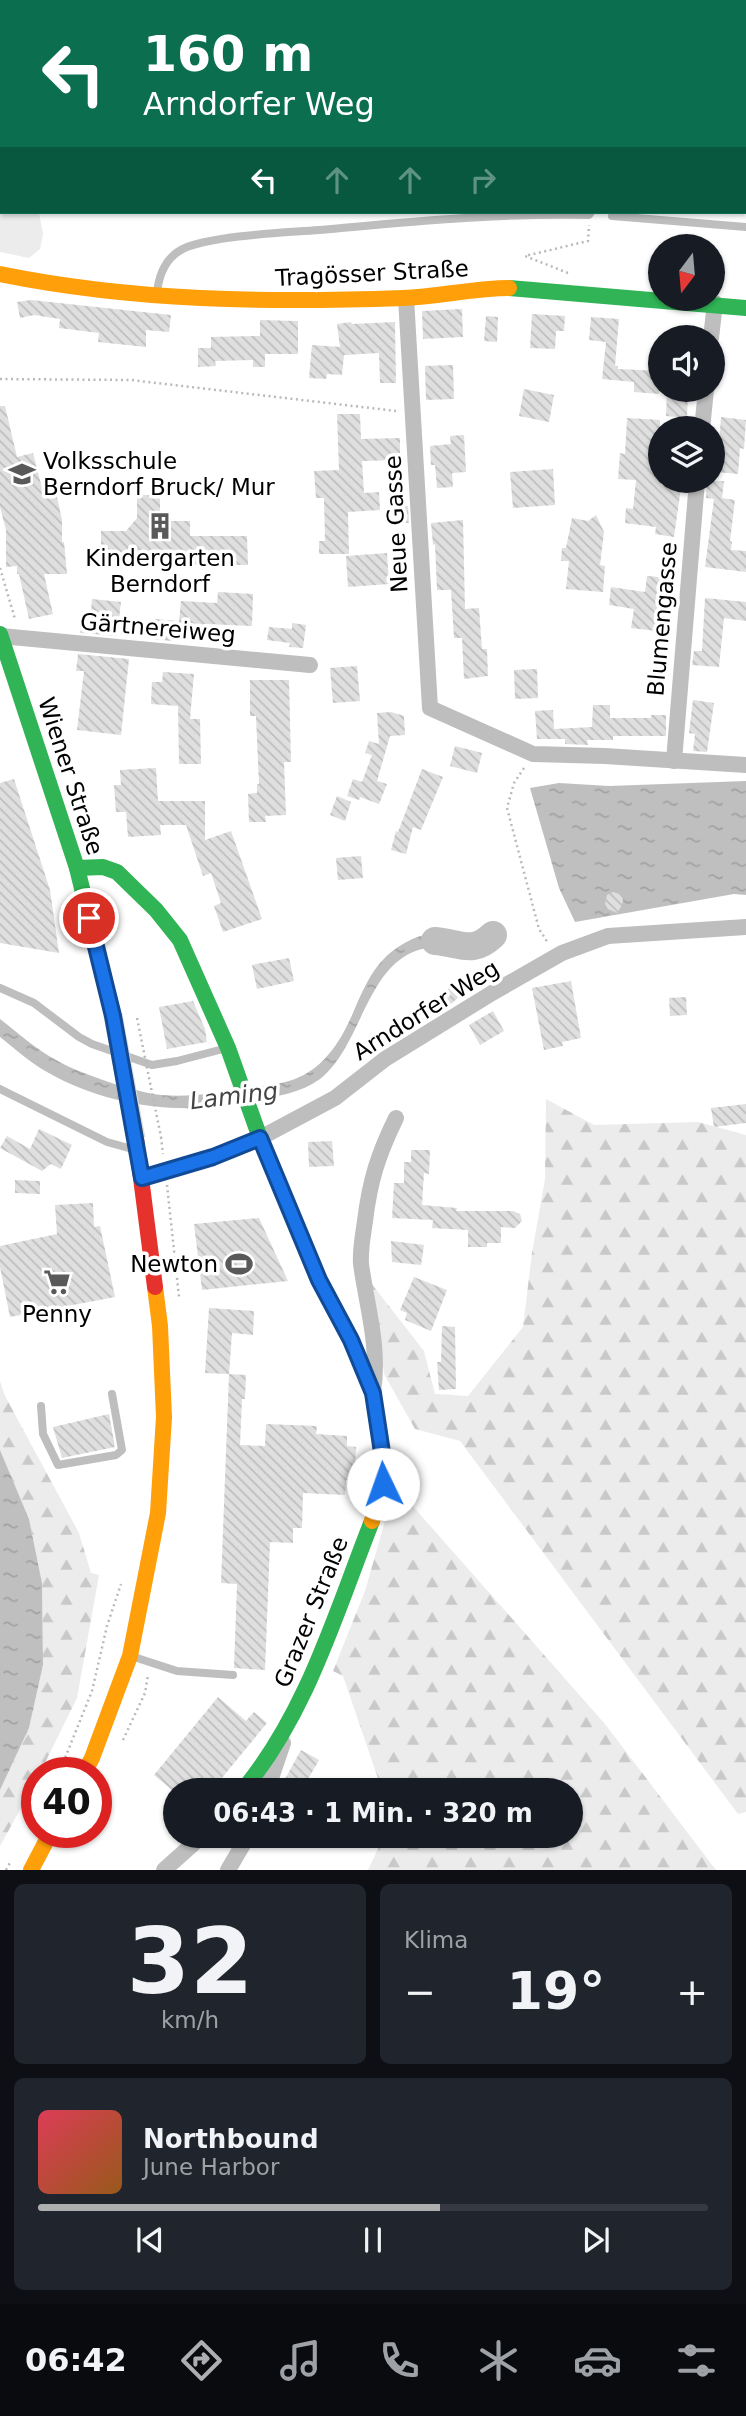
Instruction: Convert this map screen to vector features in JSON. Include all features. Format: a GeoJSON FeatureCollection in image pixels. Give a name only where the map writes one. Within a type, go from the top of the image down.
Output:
{"type":"FeatureCollection","features":[{"type":"Feature","properties":{"kind":"main road","name":"Tragösser Straße"},"geometry":{"type":"LineString","coordinates":[[0,274],[125,294],[264,300],[406,298],[506,288],[648,298]]}},
{"type":"Feature","properties":{"kind":"main road","name":"Tragösser Straße"},"geometry":{"type":"LineString","coordinates":[[725,305],[746,308]]}},
{"type":"Feature","properties":{"kind":"main road","name":"Wiener Straße"},"geometry":{"type":"LineString","coordinates":[[0,635],[77,869],[113,1016],[137,1145]]}},
{"type":"Feature","properties":{"kind":"main road","name":"Grazer Straße"},"geometry":{"type":"LineString","coordinates":[[77,869],[103,867],[117,872],[156,910],[180,940],[231,1055],[260,1138],[319,1280],[351,1340],[373,1393],[383,1459],[383,1484],[373,1520],[308,1684],[293,1715],[253,1778]]}},
{"type":"Feature","properties":{"kind":"main road"},"geometry":{"type":"LineString","coordinates":[[92,1757],[130,1656],[158,1513],[164,1417],[158,1301],[137,1145]]}},
{"type":"Feature","properties":{"kind":"main road"},"geometry":{"type":"LineString","coordinates":[[31,1870],[43,1848]]}},
{"type":"Feature","properties":{"kind":"street","name":"Neue Gasse"},"geometry":{"type":"LineString","coordinates":[[406,298],[430,708],[533,754]]}},
{"type":"Feature","properties":{"kind":"street","name":"Blumengasse"},"geometry":{"type":"LineString","coordinates":[[674,761],[696,493]]}},
{"type":"Feature","properties":{"kind":"street","name":"Gärtnereiweg"},"geometry":{"type":"LineString","coordinates":[[0,635],[310,665]]}},
{"type":"Feature","properties":{"kind":"street"},"geometry":{"type":"LineString","coordinates":[[533,754],[746,765]]}},
{"type":"Feature","properties":{"kind":"street","name":"Arndorfer Weg"},"geometry":{"type":"LineString","coordinates":[[142,1178],[213,1157],[260,1138],[335,1098],[385,1059],[562,954],[608,936],[746,927]]}},
{"type":"Feature","properties":{"kind":"street"},"geometry":{"type":"LineString","coordinates":[[373,1393],[377,1367],[361,1261],[363,1235],[370,1181],[396,1118]]}},
{"type":"Feature","properties":{"kind":"street"},"geometry":{"type":"LineString","coordinates":[[271,1778],[293,1715]]}},
{"type":"Feature","properties":{"kind":"street"},"geometry":{"type":"LineString","coordinates":[[164,1870],[189,1848]]}},
{"type":"Feature","properties":{"kind":"street"},"geometry":{"type":"LineString","coordinates":[[228,1870],[241,1848]]}},
{"type":"Feature","properties":{"kind":"lane"},"geometry":{"type":"LineString","coordinates":[[157,296],[159,280],[167,261],[186,248],[209,242],[278,233],[491,214]]}},
{"type":"Feature","properties":{"kind":"lane"},"geometry":{"type":"LineString","coordinates":[[612,216],[746,227]]}},
{"type":"Feature","properties":{"kind":"lane"},"geometry":{"type":"LineString","coordinates":[[0,988],[34,1003],[92,1044],[152,1065],[231,1055]]}},
{"type":"Feature","properties":{"kind":"lane"},"geometry":{"type":"LineString","coordinates":[[0,1089],[107,1142],[137,1145]]}},
{"type":"Feature","properties":{"kind":"lane"},"geometry":{"type":"LineString","coordinates":[[41,1406],[43,1434],[58,1465],[116,1455],[122,1450],[112,1394]]}},
{"type":"Feature","properties":{"kind":"lane"},"geometry":{"type":"LineString","coordinates":[[130,1656],[177,1671],[233,1675]]}},
{"type":"Feature","properties":{"kind":"path"},"geometry":{"type":"LineString","coordinates":[[572,274],[525,256],[587,241],[590,214]]}},
{"type":"Feature","properties":{"kind":"path"},"geometry":{"type":"LineString","coordinates":[[0,379],[131,380],[413,414]]}},
{"type":"Feature","properties":{"kind":"path"},"geometry":{"type":"LineString","coordinates":[[533,754],[514,783],[507,808],[539,929],[550,945],[562,954]]}},
{"type":"Feature","properties":{"kind":"path"},"geometry":{"type":"LineString","coordinates":[[136,1018],[161,1137]]}},
{"type":"Feature","properties":{"kind":"green space"},"geometry":{"type":"Polygon","coordinates":[[[0,214],[39,214],[43,234],[40,249],[29,258],[0,252],[0,214]]]}},
{"type":"Feature","properties":{"kind":"green space"},"geometry":{"type":"Polygon","coordinates":[[[546,1099],[594,1125],[698,1122],[746,1135],[746,1812],[738,1814],[460,1441],[415,1429],[384,1374],[371,1283],[424,1351],[435,1394],[468,1396],[523,1327],[545,1179],[546,1099]]]}},
{"type":"Feature","properties":{"kind":"green space"},"geometry":{"type":"Polygon","coordinates":[[[0,1381],[5,1396],[79,1533],[91,1573],[99,1575],[77,1698],[48,1757],[21,1757],[21,1808],[0,1846],[0,1790],[29,1728],[43,1665],[42,1583],[29,1519],[0,1450],[0,1381]]]}},
{"type":"Feature","properties":{"kind":"green space"},"geometry":{"type":"Polygon","coordinates":[[[395,1486],[605,1724],[716,1870],[368,1870],[378,1848],[583,1848],[583,1778],[378,1778],[343,1676],[333,1671],[365,1591],[395,1486]]]}},
{"type":"Feature","properties":{"kind":"water"},"geometry":{"type":"Polygon","coordinates":[[[746,781],[746,895],[734,894],[575,922],[559,888],[530,788],[559,783],[609,786],[746,781]]]}},
{"type":"Feature","properties":{"kind":"water"},"geometry":{"type":"Polygon","coordinates":[[[420,936],[443,936],[473,942],[470,954],[434,947],[411,953],[394,965],[380,982],[335,1063],[313,1084],[280,1096],[201,1108],[148,1106],[122,1101],[96,1094],[47,1072],[0,1037],[0,1019],[41,1051],[66,1065],[138,1091],[173,1096],[194,1095],[282,1083],[310,1071],[328,1055],[340,1039],[373,973],[399,946],[420,936]]]}},
{"type":"Feature","properties":{"kind":"water"},"geometry":{"type":"Polygon","coordinates":[[[0,1450],[29,1519],[42,1583],[43,1665],[29,1728],[0,1790],[0,1450]]]}},
{"type":"Feature","properties":{"kind":"building"},"geometry":{"type":"Polygon","coordinates":[[[31,300],[171,315],[169,332],[146,330],[146,347],[98,342],[99,333],[59,328],[60,319],[34,315],[20,318],[17,302],[31,300]]]}},
{"type":"Feature","properties":{"kind":"building"},"geometry":{"type":"Polygon","coordinates":[[[462,309],[463,337],[423,339],[422,311],[462,309]]]}},
{"type":"Feature","properties":{"kind":"building"},"geometry":{"type":"Polygon","coordinates":[[[532,314],[565,316],[564,331],[556,331],[555,349],[530,348],[532,314]]]}},
{"type":"Feature","properties":{"kind":"building"},"geometry":{"type":"Polygon","coordinates":[[[486,316],[498,317],[497,342],[484,341],[486,316]]]}},
{"type":"Feature","properties":{"kind":"building"},"geometry":{"type":"Polygon","coordinates":[[[591,317],[619,319],[615,366],[618,366],[618,369],[648,370],[648,393],[634,392],[634,382],[602,379],[606,342],[589,340],[591,317]]]}},
{"type":"Feature","properties":{"kind":"building"},"geometry":{"type":"Polygon","coordinates":[[[260,320],[298,321],[298,354],[265,354],[265,367],[253,367],[253,360],[215,361],[216,366],[198,367],[198,348],[211,348],[211,337],[260,336],[260,320]]]}},
{"type":"Feature","properties":{"kind":"building"},"geometry":{"type":"Polygon","coordinates":[[[395,322],[396,383],[380,383],[379,353],[344,355],[342,375],[327,374],[326,379],[309,378],[312,345],[340,347],[337,324],[395,322]]]}},
{"type":"Feature","properties":{"kind":"building"},"geometry":{"type":"Polygon","coordinates":[[[453,365],[454,399],[426,400],[425,366],[453,365]]]}},
{"type":"Feature","properties":{"kind":"building"},"geometry":{"type":"Polygon","coordinates":[[[524,389],[554,395],[549,422],[519,416],[524,389]]]}},
{"type":"Feature","properties":{"kind":"building"},"geometry":{"type":"Polygon","coordinates":[[[667,402],[688,402],[687,416],[666,416],[667,402]]]}},
{"type":"Feature","properties":{"kind":"building"},"geometry":{"type":"Polygon","coordinates":[[[0,406],[5,406],[17,457],[33,453],[44,496],[56,493],[62,520],[67,574],[44,574],[53,614],[29,619],[17,566],[6,567],[6,530],[0,507],[0,406]]]}},
{"type":"Feature","properties":{"kind":"building"},"geometry":{"type":"Polygon","coordinates":[[[337,414],[360,414],[361,439],[400,438],[400,460],[362,461],[364,493],[379,492],[380,510],[348,512],[349,554],[319,554],[319,541],[325,541],[324,498],[316,498],[314,471],[339,470],[337,414]]]}},
{"type":"Feature","properties":{"kind":"building"},"geometry":{"type":"Polygon","coordinates":[[[725,417],[746,420],[744,449],[740,448],[738,474],[725,473],[725,417]]]}},
{"type":"Feature","properties":{"kind":"building"},"geometry":{"type":"Polygon","coordinates":[[[627,418],[648,419],[648,493],[680,493],[674,537],[655,534],[656,527],[625,523],[626,508],[633,509],[636,480],[618,479],[620,453],[625,454],[627,418]]]}},
{"type":"Feature","properties":{"kind":"building"},"geometry":{"type":"Polygon","coordinates":[[[464,435],[466,472],[452,473],[453,487],[437,488],[435,465],[431,465],[430,446],[451,444],[450,436],[464,435]]]}},
{"type":"Feature","properties":{"kind":"building"},"geometry":{"type":"Polygon","coordinates":[[[553,469],[555,505],[513,508],[510,472],[553,469]]]}},
{"type":"Feature","properties":{"kind":"building"},"geometry":{"type":"Polygon","coordinates":[[[706,493],[723,493],[722,498],[735,500],[731,550],[746,551],[746,572],[705,567],[714,499],[706,498],[706,493]]]}},
{"type":"Feature","properties":{"kind":"building","name":"Kindergarten Berndorf"},"geometry":{"type":"Polygon","coordinates":[[[137,495],[160,495],[160,521],[190,521],[190,536],[247,536],[248,565],[167,565],[152,563],[152,559],[145,559],[145,554],[101,555],[101,531],[126,531],[137,518],[137,495]]]}},
{"type":"Feature","properties":{"kind":"building"},"geometry":{"type":"Polygon","coordinates":[[[408,506],[409,523],[389,523],[388,507],[408,506]]]}},
{"type":"Feature","properties":{"kind":"building"},"geometry":{"type":"Polygon","coordinates":[[[596,515],[604,532],[600,565],[605,566],[603,592],[566,589],[569,561],[561,561],[562,548],[566,548],[572,518],[588,521],[596,515]]]}},
{"type":"Feature","properties":{"kind":"building"},"geometry":{"type":"Polygon","coordinates":[[[463,520],[465,609],[479,608],[482,649],[487,649],[488,676],[464,679],[462,638],[454,638],[451,590],[437,590],[435,544],[433,545],[431,523],[463,520]]]}},
{"type":"Feature","properties":{"kind":"building"},"geometry":{"type":"Polygon","coordinates":[[[387,553],[389,584],[348,587],[346,556],[387,553]]]}},
{"type":"Feature","properties":{"kind":"building"},"geometry":{"type":"Polygon","coordinates":[[[647,576],[671,578],[665,632],[631,628],[634,609],[609,605],[611,587],[645,592],[647,576]]]}},
{"type":"Feature","properties":{"kind":"building"},"geometry":{"type":"Polygon","coordinates":[[[218,592],[253,594],[252,626],[205,624],[204,637],[171,634],[171,641],[154,639],[155,619],[179,621],[181,601],[217,603],[218,592]]]}},
{"type":"Feature","properties":{"kind":"building"},"geometry":{"type":"Polygon","coordinates":[[[705,598],[746,602],[746,621],[724,618],[719,667],[692,665],[694,651],[702,651],[705,598]]]}},
{"type":"Feature","properties":{"kind":"building"},"geometry":{"type":"Polygon","coordinates":[[[92,599],[121,602],[117,636],[80,633],[81,621],[90,622],[92,599]]]}},
{"type":"Feature","properties":{"kind":"building"},"geometry":{"type":"Polygon","coordinates":[[[292,623],[306,625],[303,648],[267,640],[269,627],[292,629],[292,623]]]}},
{"type":"Feature","properties":{"kind":"building"},"geometry":{"type":"Polygon","coordinates":[[[78,654],[129,659],[121,735],[77,730],[84,671],[76,671],[78,654]]]}},
{"type":"Feature","properties":{"kind":"building"},"geometry":{"type":"Polygon","coordinates":[[[357,666],[360,701],[333,703],[330,668],[357,666]]]}},
{"type":"Feature","properties":{"kind":"building"},"geometry":{"type":"Polygon","coordinates":[[[537,669],[538,698],[515,699],[514,670],[537,669]]]}},
{"type":"Feature","properties":{"kind":"building"},"geometry":{"type":"Polygon","coordinates":[[[163,672],[194,674],[190,719],[200,719],[201,764],[179,764],[178,706],[151,704],[152,682],[162,682],[163,672]]]}},
{"type":"Feature","properties":{"kind":"building"},"geometry":{"type":"Polygon","coordinates":[[[250,680],[289,680],[291,762],[284,762],[286,815],[265,816],[266,822],[249,822],[248,794],[257,793],[259,784],[256,716],[250,716],[250,680]]]}},
{"type":"Feature","properties":{"kind":"building"},"geometry":{"type":"Polygon","coordinates":[[[693,700],[714,703],[707,752],[693,751],[695,734],[689,733],[693,700]]]}},
{"type":"Feature","properties":{"kind":"building"},"geometry":{"type":"Polygon","coordinates":[[[593,705],[610,705],[610,718],[651,718],[651,715],[666,715],[666,736],[613,736],[613,740],[587,740],[588,745],[565,744],[565,739],[537,739],[535,711],[553,710],[554,729],[592,727],[593,705]]]}},
{"type":"Feature","properties":{"kind":"building"},"geometry":{"type":"Polygon","coordinates":[[[391,712],[404,716],[405,735],[390,736],[377,781],[387,784],[379,804],[360,797],[359,800],[347,796],[353,779],[362,782],[372,755],[365,753],[369,741],[379,744],[377,713],[391,712]]]}},
{"type":"Feature","properties":{"kind":"building"},"geometry":{"type":"Polygon","coordinates":[[[455,746],[482,753],[477,773],[450,766],[455,746]]]}},
{"type":"Feature","properties":{"kind":"building"},"geometry":{"type":"Polygon","coordinates":[[[156,768],[158,801],[205,801],[205,840],[231,831],[262,919],[223,932],[214,906],[221,903],[211,873],[203,876],[186,825],[160,825],[161,835],[128,837],[126,812],[116,812],[114,785],[121,785],[120,770],[156,768]]]}},
{"type":"Feature","properties":{"kind":"building"},"geometry":{"type":"Polygon","coordinates":[[[422,769],[443,777],[421,830],[413,827],[406,854],[391,850],[396,831],[398,832],[422,769]]]}},
{"type":"Feature","properties":{"kind":"building"},"geometry":{"type":"Polygon","coordinates":[[[14,779],[50,890],[59,953],[0,943],[0,783],[14,779]]]}},
{"type":"Feature","properties":{"kind":"building"},"geometry":{"type":"Polygon","coordinates":[[[337,796],[351,802],[345,821],[330,815],[337,796]]]}},
{"type":"Feature","properties":{"kind":"building"},"geometry":{"type":"Polygon","coordinates":[[[361,856],[363,878],[338,880],[336,858],[361,856]]]}},
{"type":"Feature","properties":{"kind":"building"},"geometry":{"type":"Polygon","coordinates":[[[613,892],[623,899],[617,913],[608,909],[605,904],[607,895],[613,892]]]}},
{"type":"Feature","properties":{"kind":"building"},"geometry":{"type":"Polygon","coordinates":[[[289,958],[294,981],[257,989],[252,965],[289,958]]]}},
{"type":"Feature","properties":{"kind":"building"},"geometry":{"type":"Polygon","coordinates":[[[458,980],[467,990],[443,1011],[434,1001],[458,980]]]}},
{"type":"Feature","properties":{"kind":"building"},"geometry":{"type":"Polygon","coordinates":[[[571,981],[581,1038],[544,1050],[532,988],[571,981]]]}},
{"type":"Feature","properties":{"kind":"building"},"geometry":{"type":"Polygon","coordinates":[[[686,997],[687,1015],[670,1016],[669,998],[686,997]]]}},
{"type":"Feature","properties":{"kind":"building"},"geometry":{"type":"Polygon","coordinates":[[[193,1001],[205,1029],[207,1042],[167,1049],[159,1007],[193,1001]]]}},
{"type":"Feature","properties":{"kind":"building"},"geometry":{"type":"Polygon","coordinates":[[[493,1011],[504,1031],[480,1045],[469,1025],[493,1011]]]}},
{"type":"Feature","properties":{"kind":"building"},"geometry":{"type":"Polygon","coordinates":[[[746,1104],[746,1123],[714,1127],[711,1108],[746,1104]]]}},
{"type":"Feature","properties":{"kind":"building"},"geometry":{"type":"Polygon","coordinates":[[[39,1129],[72,1145],[61,1169],[51,1164],[42,1171],[0,1148],[7,1136],[30,1149],[39,1129]]]}},
{"type":"Feature","properties":{"kind":"building"},"geometry":{"type":"Polygon","coordinates":[[[332,1141],[334,1166],[309,1167],[308,1142],[332,1141]]]}},
{"type":"Feature","properties":{"kind":"building"},"geometry":{"type":"Polygon","coordinates":[[[411,1150],[430,1150],[429,1174],[424,1173],[422,1205],[457,1208],[456,1211],[513,1211],[520,1214],[522,1221],[515,1228],[501,1227],[501,1243],[487,1243],[487,1247],[468,1247],[468,1230],[432,1228],[433,1220],[392,1218],[394,1183],[404,1183],[404,1162],[411,1162],[411,1150]]]}},
{"type":"Feature","properties":{"kind":"building"},"geometry":{"type":"Polygon","coordinates":[[[15,1180],[40,1181],[40,1194],[15,1193],[15,1180]]]}},
{"type":"Feature","properties":{"kind":"building","name":"Penny"},"geometry":{"type":"Polygon","coordinates":[[[93,1203],[94,1227],[100,1226],[115,1297],[10,1317],[0,1267],[0,1246],[57,1234],[55,1205],[93,1203]]]}},
{"type":"Feature","properties":{"kind":"building","name":"Newton"},"geometry":{"type":"Polygon","coordinates":[[[259,1218],[288,1281],[202,1290],[194,1224],[259,1218]]]}},
{"type":"Feature","properties":{"kind":"building"},"geometry":{"type":"Polygon","coordinates":[[[391,1241],[424,1245],[421,1265],[392,1262],[391,1241]]]}},
{"type":"Feature","properties":{"kind":"building"},"geometry":{"type":"Polygon","coordinates":[[[414,1277],[447,1290],[431,1331],[405,1320],[407,1313],[400,1310],[414,1277]]]}},
{"type":"Feature","properties":{"kind":"building"},"geometry":{"type":"Polygon","coordinates":[[[209,1308],[254,1311],[253,1335],[232,1333],[229,1374],[205,1373],[209,1308]]]}},
{"type":"Feature","properties":{"kind":"building"},"geometry":{"type":"Polygon","coordinates":[[[442,1326],[455,1327],[456,1389],[439,1390],[437,1362],[441,1362],[442,1326]]]}},
{"type":"Feature","properties":{"kind":"building"},"geometry":{"type":"Polygon","coordinates":[[[229,1374],[246,1375],[240,1445],[265,1446],[266,1424],[317,1426],[316,1434],[347,1436],[347,1446],[356,1447],[354,1480],[346,1480],[345,1495],[303,1493],[302,1528],[293,1528],[293,1543],[270,1542],[265,1670],[234,1668],[237,1584],[221,1583],[229,1374]]]}},
{"type":"Feature","properties":{"kind":"building"},"geometry":{"type":"Polygon","coordinates":[[[109,1414],[115,1447],[62,1458],[53,1427],[109,1414]]]}},
{"type":"Feature","properties":{"kind":"building"},"geometry":{"type":"Polygon","coordinates":[[[218,1697],[246,1721],[254,1712],[267,1723],[222,1778],[163,1778],[163,1782],[154,1775],[218,1697]]]}},
{"type":"Feature","properties":{"kind":"building"},"geometry":{"type":"Polygon","coordinates":[[[301,1750],[319,1760],[309,1778],[286,1778],[301,1750]]]}},
{"type":"Feature","properties":{"kind":"waterway","name":"Laming"},"geometry":{"type":"LineString","coordinates":[[435,941],[472,946],[479,945],[493,935]]}},
{"type":"Feature","properties":{"kind":"traffic: fast"},"geometry":{"type":"LineString","coordinates":[[509,288],[746,308]]}},
{"type":"Feature","properties":{"kind":"traffic: fast"},"geometry":{"type":"LineString","coordinates":[[0,634],[77,868],[113,1015]]}},
{"type":"Feature","properties":{"kind":"traffic: fast"},"geometry":{"type":"LineString","coordinates":[[77,868],[103,867],[117,872],[156,910],[180,940],[228,1048],[283,1193]]}},
{"type":"Feature","properties":{"kind":"traffic: fast"},"geometry":{"type":"LineString","coordinates":[[252,1778],[285,1728],[318,1661],[372,1521]]}},
{"type":"Feature","properties":{"kind":"traffic: slow"},"geometry":{"type":"LineString","coordinates":[[0,274],[100,290],[251,300],[403,298],[509,288]]}},
{"type":"Feature","properties":{"kind":"traffic: slow"},"geometry":{"type":"LineString","coordinates":[[113,1015],[136,1139]]}},
{"type":"Feature","properties":{"kind":"traffic: slow"},"geometry":{"type":"LineString","coordinates":[[283,1193],[319,1280],[351,1340],[373,1393],[383,1459],[383,1484],[372,1521]]}},
{"type":"Feature","properties":{"kind":"traffic: slow"},"geometry":{"type":"LineString","coordinates":[[92,1757],[130,1656],[158,1513],[164,1417],[160,1326],[155,1287]]}},
{"type":"Feature","properties":{"kind":"traffic: slow"},"geometry":{"type":"LineString","coordinates":[[31,1870],[43,1848]]}},
{"type":"Feature","properties":{"kind":"traffic: jam"},"geometry":{"type":"LineString","coordinates":[[136,1139],[155,1287]]}},
{"type":"Feature","properties":{"kind":"place","name":"Volksschule Berndorf Bruck/ Mur"},"geometry":{"type":"Point","coordinates":[22,474]}},
{"type":"Feature","properties":{"kind":"place","name":"Kindergarten Berndorf"},"geometry":{"type":"Point","coordinates":[160,526]}},
{"type":"Feature","properties":{"kind":"place","name":"Newton"},"geometry":{"type":"Point","coordinates":[239,1264]}},
{"type":"Feature","properties":{"kind":"place","name":"Penny"},"geometry":{"type":"Point","coordinates":[57,1282]}},
{"type":"Feature","properties":{"kind":"route"},"geometry":{"type":"LineString","coordinates":[[89,918],[113,1016],[142,1178],[213,1157],[260,1138],[319,1280],[351,1340],[373,1393],[383,1459],[383,1484]]}}]}
